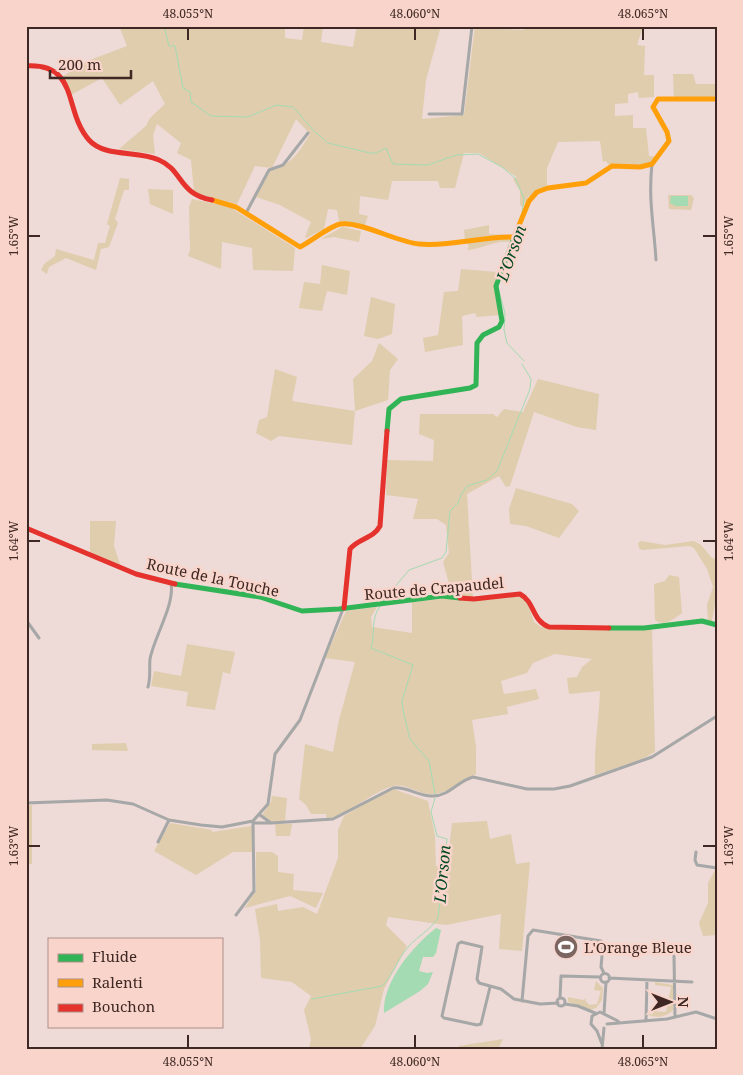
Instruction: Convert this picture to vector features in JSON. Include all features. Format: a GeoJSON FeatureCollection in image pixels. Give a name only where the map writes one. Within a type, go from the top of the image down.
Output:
{"type":"FeatureCollection","features":[{"type":"Feature","properties":{"kind":"street"},"geometry":{"type":"LineString","coordinates":[[429,114],[462,114],[472,26]]}},
{"type":"Feature","properties":{"kind":"street"},"geometry":{"type":"LineString","coordinates":[[26,66],[45,64],[56,70],[62,79],[85,134],[94,144],[161,160],[172,167],[191,194],[234,206],[300,247],[340,224],[360,227],[418,244],[474,242],[492,236],[514,237]]}},
{"type":"Feature","properties":{"kind":"street"},"geometry":{"type":"LineString","coordinates":[[656,260],[650,213],[652,164],[669,141],[668,132],[655,112],[656,101],[717,99]]}},
{"type":"Feature","properties":{"kind":"street"},"geometry":{"type":"LineString","coordinates":[[246,213],[269,170],[283,165],[308,133]]}},
{"type":"Feature","properties":{"kind":"street"},"geometry":{"type":"LineString","coordinates":[[236,915],[254,891],[253,822],[270,800],[275,754],[300,720],[344,608],[350,549],[353,543],[375,536],[380,526],[389,409],[401,399],[470,388],[476,385],[477,342],[483,335],[499,327],[502,321],[496,286],[522,214],[537,192],[548,188],[586,183],[612,166],[640,167],[652,164]]}},
{"type":"Feature","properties":{"kind":"street","name":"Route de la Touche"},"geometry":{"type":"LineString","coordinates":[[26,528],[130,572],[171,583],[260,597],[302,611],[344,608]]}},
{"type":"Feature","properties":{"kind":"street"},"geometry":{"type":"LineString","coordinates":[[148,687],[151,677],[151,658],[168,604],[171,583]]}},
{"type":"Feature","properties":{"kind":"street","name":"Route de Crapaudel"},"geometry":{"type":"LineString","coordinates":[[344,608],[442,596],[474,599],[520,594],[531,603],[536,621],[541,626],[549,628],[644,628],[702,621],[717,625]]}},
{"type":"Feature","properties":{"kind":"street"},"geometry":{"type":"LineString","coordinates":[[26,620],[39,638]]}},
{"type":"Feature","properties":{"kind":"street"},"geometry":{"type":"LineString","coordinates":[[26,803],[117,801],[133,804],[169,820],[218,827],[253,822],[271,823],[333,819],[393,788],[399,787],[426,796],[447,792],[472,776],[527,789],[554,789],[570,786],[640,762],[717,716]]}},
{"type":"Feature","properties":{"kind":"street"},"geometry":{"type":"LineString","coordinates":[[260,815],[271,823]]}},
{"type":"Feature","properties":{"kind":"street"},"geometry":{"type":"LineString","coordinates":[[158,842],[169,820]]}},
{"type":"Feature","properties":{"kind":"street"},"geometry":{"type":"LineString","coordinates":[[696,852],[695,860],[697,865],[717,868]]}},
{"type":"Feature","properties":{"kind":"street"},"geometry":{"type":"LineString","coordinates":[[522,1001],[528,936],[533,930],[601,941],[603,944],[601,967],[609,978],[692,982]]}},
{"type":"Feature","properties":{"kind":"street"},"geometry":{"type":"LineString","coordinates":[[490,986],[481,1024],[477,1025],[442,1016],[459,943],[464,942],[482,947],[477,981],[501,989],[511,997],[522,1001],[548,1005],[558,1003],[561,1006],[565,1004],[604,1014],[621,1022]]}},
{"type":"Feature","properties":{"kind":"street"},"geometry":{"type":"LineString","coordinates":[[674,956],[675,1017]]}},
{"type":"Feature","properties":{"kind":"street"},"geometry":{"type":"LineString","coordinates":[[558,1003],[562,976],[600,977],[604,973]]}},
{"type":"Feature","properties":{"kind":"street"},"geometry":{"type":"LineString","coordinates":[[600,977],[602,981],[606,982]]}},
{"type":"Feature","properties":{"kind":"street"},"geometry":{"type":"LineString","coordinates":[[604,1014],[606,982],[609,978]]}},
{"type":"Feature","properties":{"kind":"street"},"geometry":{"type":"LineString","coordinates":[[646,1021],[647,980]]}},
{"type":"Feature","properties":{"kind":"street"},"geometry":{"type":"LineString","coordinates":[[560,998],[564,999],[565,1004]]}},
{"type":"Feature","properties":{"kind":"street"},"geometry":{"type":"LineString","coordinates":[[590,1018],[597,1012],[605,1000]]}},
{"type":"Feature","properties":{"kind":"street"},"geometry":{"type":"LineString","coordinates":[[584,1009],[590,1018],[592,1026],[596,1029],[602,1044]]}},
{"type":"Feature","properties":{"kind":"street"},"geometry":{"type":"LineString","coordinates":[[607,1024],[646,1021],[696,1012],[717,1018]]}},
{"type":"Feature","properties":{"kind":"street"},"geometry":{"type":"LineString","coordinates":[[602,1049],[607,1017]]}},
{"type":"Feature","properties":{"kind":"street"},"geometry":{"type":"LineString","coordinates":[[596,1029],[604,1028]]}},
{"type":"Feature","properties":{"kind":"shaded area"},"geometry":{"type":"Polygon","coordinates":[[[119,26],[285,26],[285,38],[302,40],[304,26],[323,26],[321,42],[353,47],[357,26],[441,26],[426,80],[422,119],[464,115],[475,26],[502,26],[502,29],[524,30],[525,26],[643,26],[637,45],[645,46],[644,75],[654,75],[654,97],[639,98],[638,92],[628,94],[628,103],[615,104],[615,116],[633,115],[633,128],[646,128],[649,156],[656,157],[646,164],[609,165],[606,161],[603,162],[600,141],[558,142],[547,168],[547,187],[528,197],[523,207],[520,205],[520,191],[513,179],[517,177],[479,153],[464,153],[455,188],[440,188],[438,181],[392,181],[388,200],[360,196],[359,214],[368,216],[365,225],[339,221],[337,210],[328,209],[324,229],[306,238],[311,222],[280,205],[256,197],[270,171],[284,165],[294,157],[310,134],[296,119],[272,168],[255,166],[237,204],[194,193],[191,160],[177,153],[181,143],[157,124],[153,135],[155,154],[119,149],[146,126],[150,118],[165,104],[153,81],[120,105],[102,78],[71,95],[63,76],[90,60],[127,46],[119,26]]]}},
{"type":"Feature","properties":{"kind":"shaded area"},"geometry":{"type":"Polygon","coordinates":[[[673,74],[693,74],[696,84],[717,84],[717,98],[674,98],[673,74]]]}},
{"type":"Feature","properties":{"kind":"shaded area"},"geometry":{"type":"Polygon","coordinates":[[[120,178],[129,179],[129,190],[124,190],[115,219],[118,223],[109,247],[101,249],[96,270],[66,258],[49,267],[47,274],[41,270],[44,264],[55,256],[56,249],[94,260],[98,243],[105,243],[110,226],[107,224],[120,178]]]}},
{"type":"Feature","properties":{"kind":"shaded area"},"geometry":{"type":"Polygon","coordinates":[[[148,189],[173,190],[173,214],[150,204],[148,189]]]}},
{"type":"Feature","properties":{"kind":"shaded area"},"geometry":{"type":"Polygon","coordinates":[[[668,195],[691,195],[694,198],[691,210],[669,209],[668,195]]]}},
{"type":"Feature","properties":{"kind":"shaded area"},"geometry":{"type":"Polygon","coordinates":[[[671,196],[688,196],[688,206],[676,206],[670,203],[671,196]]]}},
{"type":"Feature","properties":{"kind":"shaded area"},"geometry":{"type":"Polygon","coordinates":[[[192,199],[230,207],[295,248],[293,271],[253,270],[252,248],[222,242],[221,269],[188,256],[190,250],[189,207],[192,199]]]}},
{"type":"Feature","properties":{"kind":"shaded area"},"geometry":{"type":"Polygon","coordinates":[[[489,225],[489,234],[512,235],[509,242],[499,242],[467,250],[469,246],[465,241],[464,230],[489,225]]]}},
{"type":"Feature","properties":{"kind":"shaded area"},"geometry":{"type":"Polygon","coordinates":[[[342,227],[361,231],[359,242],[334,237],[321,239],[342,227]]]}},
{"type":"Feature","properties":{"kind":"shaded area"},"geometry":{"type":"Polygon","coordinates":[[[322,265],[350,271],[347,295],[327,291],[322,311],[299,308],[304,282],[320,284],[322,265]]]}},
{"type":"Feature","properties":{"kind":"shaded area"},"geometry":{"type":"Polygon","coordinates":[[[461,269],[497,272],[494,290],[500,315],[477,317],[475,313],[462,316],[463,345],[425,352],[423,338],[438,335],[444,292],[458,291],[461,269]]]}},
{"type":"Feature","properties":{"kind":"shaded area"},"geometry":{"type":"Polygon","coordinates":[[[371,297],[395,304],[392,334],[378,339],[364,336],[371,297]]]}},
{"type":"Feature","properties":{"kind":"shaded area"},"geometry":{"type":"Polygon","coordinates":[[[379,343],[398,359],[390,370],[388,400],[355,411],[353,379],[372,361],[379,343]]]}},
{"type":"Feature","properties":{"kind":"shaded area"},"geometry":{"type":"Polygon","coordinates":[[[275,369],[297,377],[292,401],[355,411],[352,445],[279,436],[271,441],[256,433],[259,420],[267,417],[275,369]]]}},
{"type":"Feature","properties":{"kind":"shaded area"},"geometry":{"type":"Polygon","coordinates":[[[538,379],[599,394],[596,430],[577,427],[534,412],[510,486],[506,487],[499,476],[467,494],[473,598],[452,594],[443,562],[449,553],[446,525],[437,519],[413,519],[418,499],[386,495],[387,460],[433,461],[434,440],[419,434],[420,414],[493,414],[497,417],[504,409],[523,412],[538,379]]]}},
{"type":"Feature","properties":{"kind":"shaded area"},"geometry":{"type":"Polygon","coordinates":[[[516,488],[572,504],[579,511],[559,538],[526,526],[510,524],[509,509],[516,488]]]}},
{"type":"Feature","properties":{"kind":"shaded area"},"geometry":{"type":"Polygon","coordinates":[[[90,521],[116,521],[114,546],[121,567],[90,553],[90,521]]]}},
{"type":"Feature","properties":{"kind":"shaded area"},"geometry":{"type":"Polygon","coordinates":[[[641,541],[665,545],[694,541],[701,545],[712,558],[717,559],[717,593],[712,621],[708,621],[707,605],[713,587],[707,569],[694,548],[689,546],[642,550],[639,548],[638,543],[641,541]]]}},
{"type":"Feature","properties":{"kind":"shaded area"},"geometry":{"type":"Polygon","coordinates":[[[669,575],[679,577],[682,613],[676,618],[662,623],[655,620],[654,584],[665,581],[669,575]]]}},
{"type":"Feature","properties":{"kind":"shaded area"},"geometry":{"type":"Polygon","coordinates":[[[519,596],[527,600],[534,622],[541,627],[652,629],[655,752],[640,760],[595,775],[600,691],[569,694],[567,678],[577,677],[582,667],[592,659],[555,654],[533,663],[527,673],[501,681],[504,694],[536,689],[539,699],[507,707],[508,714],[472,720],[476,747],[476,774],[437,794],[426,794],[398,785],[384,789],[344,813],[327,819],[326,814],[311,814],[306,805],[299,799],[305,744],[333,752],[339,720],[355,662],[325,658],[346,611],[377,607],[371,617],[372,627],[412,633],[412,602],[453,598],[476,601],[519,596]]]}},
{"type":"Feature","properties":{"kind":"shaded area"},"geometry":{"type":"Polygon","coordinates":[[[187,644],[235,652],[230,674],[223,672],[215,710],[186,706],[188,692],[151,686],[154,671],[181,676],[187,644]]]}},
{"type":"Feature","properties":{"kind":"shaded area"},"geometry":{"type":"Polygon","coordinates":[[[126,743],[128,751],[92,750],[92,744],[126,743]]]}},
{"type":"Feature","properties":{"kind":"shaded area"},"geometry":{"type":"Polygon","coordinates":[[[393,789],[428,801],[435,836],[436,866],[447,867],[452,823],[487,821],[490,839],[511,834],[516,864],[530,862],[522,951],[499,949],[501,914],[446,925],[388,917],[386,925],[407,946],[384,989],[375,1026],[360,1049],[309,1049],[311,1039],[304,1010],[311,996],[292,982],[261,978],[260,940],[255,909],[277,904],[278,911],[303,907],[317,914],[338,858],[338,830],[344,816],[380,794],[393,789]]]}},
{"type":"Feature","properties":{"kind":"shaded area"},"geometry":{"type":"Polygon","coordinates":[[[272,796],[287,798],[285,821],[272,822],[262,815],[271,802],[272,796]]]}},
{"type":"Feature","properties":{"kind":"shaded area"},"geometry":{"type":"Polygon","coordinates":[[[32,805],[32,864],[27,864],[26,806],[32,805]]]}},
{"type":"Feature","properties":{"kind":"shaded area"},"geometry":{"type":"Polygon","coordinates":[[[170,823],[212,830],[212,832],[252,826],[253,852],[233,852],[196,875],[154,851],[170,823]]]}},
{"type":"Feature","properties":{"kind":"shaded area"},"geometry":{"type":"Polygon","coordinates":[[[275,824],[292,824],[290,836],[276,836],[275,824]]]}},
{"type":"Feature","properties":{"kind":"shaded area"},"geometry":{"type":"Polygon","coordinates":[[[256,852],[272,852],[278,856],[278,872],[294,874],[293,890],[323,893],[316,908],[290,896],[245,908],[256,890],[256,852]]]}},
{"type":"Feature","properties":{"kind":"shaded area"},"geometry":{"type":"Polygon","coordinates":[[[715,870],[717,870],[717,935],[703,936],[699,923],[708,903],[708,883],[715,870]]]}},
{"type":"Feature","properties":{"kind":"shaded area"},"geometry":{"type":"Polygon","coordinates":[[[436,928],[441,930],[436,953],[433,957],[423,957],[419,971],[433,972],[428,984],[384,1013],[388,989],[394,977],[409,955],[436,928]]]}},
{"type":"Feature","properties":{"kind":"shaded area"},"geometry":{"type":"Polygon","coordinates":[[[596,981],[603,988],[602,1000],[596,1008],[590,1010],[568,1002],[568,997],[583,1000],[587,998],[585,1000],[589,1005],[597,1004],[601,991],[594,990],[596,981]]]}},
{"type":"Feature","properties":{"kind":"shaded area"},"geometry":{"type":"Polygon","coordinates":[[[655,982],[673,985],[673,1010],[661,1016],[647,1014],[653,1014],[653,1011],[666,1012],[671,987],[655,985],[655,982]]]}},
{"type":"Feature","properties":{"kind":"shaded area"},"geometry":{"type":"Polygon","coordinates":[[[503,1039],[498,1049],[456,1049],[459,1046],[503,1039]]]}},
{"type":"Feature","properties":{"kind":"waterway","name":"L’Orson"},"geometry":{"type":"LineString","coordinates":[[164,26],[169,46],[175,46],[183,88],[190,92],[191,102],[211,116],[248,117],[276,105],[293,107],[314,131],[328,143],[370,153],[376,153],[386,148],[393,164],[428,165],[456,155],[478,154],[502,167],[515,178],[524,198],[522,214]]}},
{"type":"Feature","properties":{"kind":"waterway","name":"L’Orson"},"geometry":{"type":"LineString","coordinates":[[510,250],[522,222]]}},
{"type":"Feature","properties":{"kind":"waterway","name":"L’Orson"},"geometry":{"type":"LineString","coordinates":[[505,264],[508,256]]}},
{"type":"Feature","properties":{"kind":"waterway","name":"L’Orson"},"geometry":{"type":"LineString","coordinates":[[500,280],[498,287],[505,313],[504,330],[507,343],[524,361]]}},
{"type":"Feature","properties":{"kind":"waterway","name":"L’Orson"},"geometry":{"type":"LineString","coordinates":[[383,601],[409,570],[442,558],[446,552],[450,511],[458,503],[467,486],[487,480],[497,471],[530,389],[531,379],[522,364]]}},
{"type":"Feature","properties":{"kind":"waterway","name":"L’Orson"},"geometry":{"type":"LineString","coordinates":[[380,606],[375,616],[371,648],[413,665],[402,701],[403,710],[410,739],[429,761],[435,794]]}},
{"type":"Feature","properties":{"kind":"waterway","name":"L’Orson"},"geometry":{"type":"LineString","coordinates":[[312,999],[382,986],[409,946],[438,918],[447,839],[437,836],[431,812],[435,798]]}},
{"type":"Feature","properties":{"kind":"traffic: fast"},"geometry":{"type":"LineString","coordinates":[[387,431],[389,409],[401,399],[470,388],[476,385],[477,343],[483,335],[499,327],[502,321],[496,286],[515,235]]}},
{"type":"Feature","properties":{"kind":"traffic: fast"},"geometry":{"type":"LineString","coordinates":[[175,584],[260,597],[302,611],[339,609],[442,596],[460,598]]}},
{"type":"Feature","properties":{"kind":"traffic: fast"},"geometry":{"type":"LineString","coordinates":[[609,628],[644,628],[702,621],[717,625]]}},
{"type":"Feature","properties":{"kind":"traffic: slow"},"geometry":{"type":"LineString","coordinates":[[515,235],[529,201],[537,192],[548,188],[586,183],[612,166],[640,167],[652,164],[669,141],[667,132],[653,107],[658,99],[717,99]]}},
{"type":"Feature","properties":{"kind":"traffic: slow"},"geometry":{"type":"LineString","coordinates":[[212,200],[236,207],[300,247],[340,224],[368,228],[400,240],[431,245],[514,237]]}},
{"type":"Feature","properties":{"kind":"traffic: jam"},"geometry":{"type":"LineString","coordinates":[[26,66],[43,67],[55,72],[63,80],[81,128],[89,140],[96,146],[113,152],[141,155],[159,160],[167,164],[193,193],[212,200]]}},
{"type":"Feature","properties":{"kind":"traffic: jam"},"geometry":{"type":"LineString","coordinates":[[344,608],[350,549],[374,534],[380,526],[387,431]]}},
{"type":"Feature","properties":{"kind":"traffic: jam"},"geometry":{"type":"LineString","coordinates":[[26,528],[136,574],[175,584]]}},
{"type":"Feature","properties":{"kind":"traffic: jam"},"geometry":{"type":"LineString","coordinates":[[460,598],[474,599],[520,594],[525,597],[539,620],[549,627],[609,628]]}},
{"type":"Feature","properties":{"kind":"place","name":"L'Orange Bleue"},"geometry":{"type":"Point","coordinates":[566,947]}}]}
